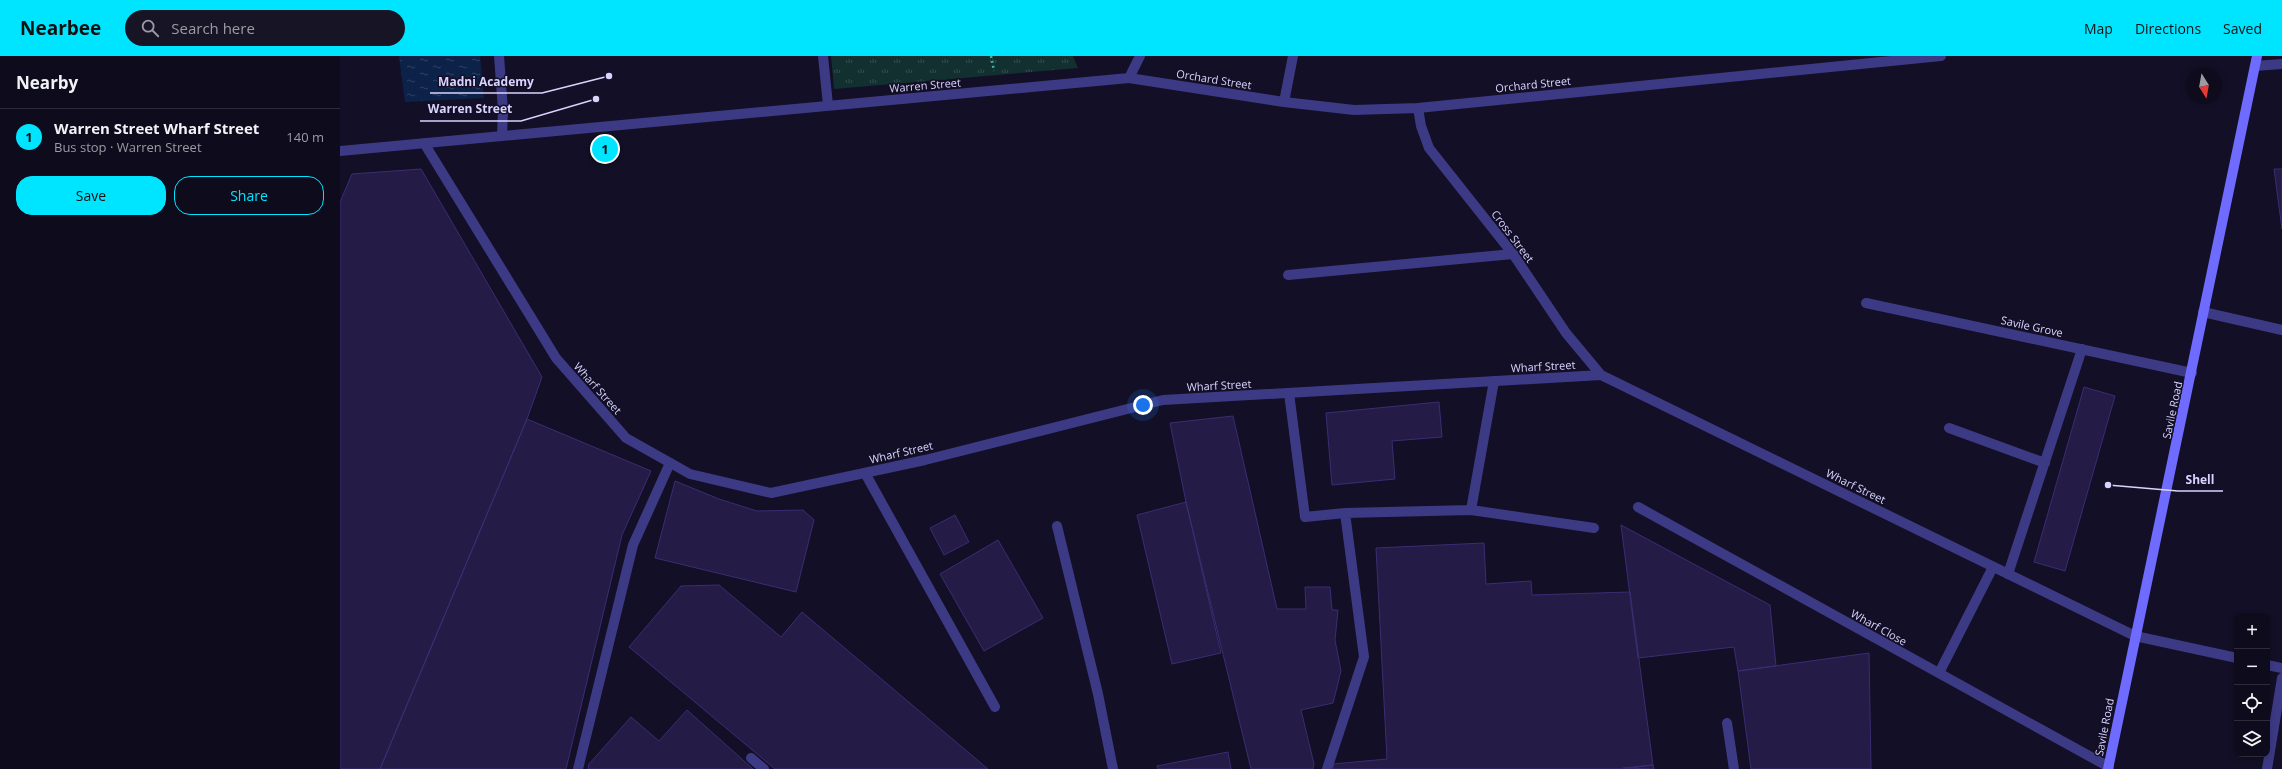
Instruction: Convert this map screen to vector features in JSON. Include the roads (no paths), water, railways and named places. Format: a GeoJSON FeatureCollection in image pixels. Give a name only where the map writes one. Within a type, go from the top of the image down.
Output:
{"type":"FeatureCollection","features":[{"type":"Feature","properties":{"kind":"main road","name":"Savile Road"},"geometry":{"type":"LineString","coordinates":[[2109,768],[2134,636],[2192,373],[2203,312],[2256,61]]}},
{"type":"Feature","properties":{"kind":"street"},"geometry":{"type":"LineString","coordinates":[[499,56],[503,110],[502,136]]}},
{"type":"Feature","properties":{"kind":"street"},"geometry":{"type":"LineString","coordinates":[[823,56],[828,106]]}},
{"type":"Feature","properties":{"kind":"street"},"geometry":{"type":"LineString","coordinates":[[1129,78],[1140,56]]}},
{"type":"Feature","properties":{"kind":"street"},"geometry":{"type":"LineString","coordinates":[[1284,102],[1293,56]]}},
{"type":"Feature","properties":{"kind":"street","name":"Orchard Street"},"geometry":{"type":"LineString","coordinates":[[1129,78],[1284,102],[1354,110],[1418,108],[1941,56]]}},
{"type":"Feature","properties":{"kind":"street"},"geometry":{"type":"LineString","coordinates":[[2256,61],[2282,64]]}},
{"type":"Feature","properties":{"kind":"street","name":"Warren Street"},"geometry":{"type":"LineString","coordinates":[[340,151],[1129,78]]}},
{"type":"Feature","properties":{"kind":"street","name":"Cross Street"},"geometry":{"type":"LineString","coordinates":[[1418,108],[1421,126],[1430,148],[1513,254],[1566,334],[1601,375]]}},
{"type":"Feature","properties":{"kind":"street","name":"Wharf Street"},"geometry":{"type":"LineString","coordinates":[[424,143],[556,358],[626,438],[690,474],[771,493],[865,473],[1163,400],[1601,375],[2134,636],[2234,657]]}},
{"type":"Feature","properties":{"kind":"street"},"geometry":{"type":"LineString","coordinates":[[1288,275],[1513,254]]}},
{"type":"Feature","properties":{"kind":"street","name":"Savile Grove"},"geometry":{"type":"LineString","coordinates":[[1866,303],[2192,373]]}},
{"type":"Feature","properties":{"kind":"street"},"geometry":{"type":"LineString","coordinates":[[2203,312],[2282,330]]}},
{"type":"Feature","properties":{"kind":"street"},"geometry":{"type":"LineString","coordinates":[[2008,574],[2082,349]]}},
{"type":"Feature","properties":{"kind":"street"},"geometry":{"type":"LineString","coordinates":[[1471,510],[1494,381]]}},
{"type":"Feature","properties":{"kind":"street"},"geometry":{"type":"LineString","coordinates":[[1289,393],[1305,517],[1345,513],[1471,510],[1594,528]]}},
{"type":"Feature","properties":{"kind":"street"},"geometry":{"type":"LineString","coordinates":[[1949,428],[2045,462]]}},
{"type":"Feature","properties":{"kind":"street"},"geometry":{"type":"LineString","coordinates":[[578,769],[633,545],[670,462]]}},
{"type":"Feature","properties":{"kind":"street"},"geometry":{"type":"LineString","coordinates":[[865,473],[995,707]]}},
{"type":"Feature","properties":{"kind":"street","name":"Wharf Close"},"geometry":{"type":"LineString","coordinates":[[1638,507],[2109,768]]}},
{"type":"Feature","properties":{"kind":"street"},"geometry":{"type":"LineString","coordinates":[[1327,769],[1364,656],[1345,513]]}},
{"type":"Feature","properties":{"kind":"street"},"geometry":{"type":"LineString","coordinates":[[1057,526],[1098,694],[1113,769]]}},
{"type":"Feature","properties":{"kind":"street"},"geometry":{"type":"LineString","coordinates":[[1939,673],[1993,567]]}},
{"type":"Feature","properties":{"kind":"street"},"geometry":{"type":"LineString","coordinates":[[2270,666],[2282,668]]}},
{"type":"Feature","properties":{"kind":"street"},"geometry":{"type":"LineString","coordinates":[[2267,769],[2282,678]]}},
{"type":"Feature","properties":{"kind":"street"},"geometry":{"type":"LineString","coordinates":[[1727,723],[1734,769]]}},
{"type":"Feature","properties":{"kind":"street"},"geometry":{"type":"LineString","coordinates":[[751,758],[764,769]]}},
{"type":"Feature","properties":{"kind":"water"},"geometry":{"type":"Polygon","coordinates":[[[399,56],[480,56],[484,98],[405,102],[399,56]]]}},
{"type":"Feature","properties":{"kind":"place","name":"Madni Academy"},"geometry":{"type":"Point","coordinates":[609,76]}},
{"type":"Feature","properties":{"kind":"place","name":"Warren Street"},"geometry":{"type":"Point","coordinates":[596,99]}},
{"type":"Feature","properties":{"kind":"place","name":"Warren Street Wharf Street"},"geometry":{"type":"Point","coordinates":[605,149]}},
{"type":"Feature","properties":{"kind":"place","name":"Shell"},"geometry":{"type":"Point","coordinates":[2108,485]}}]}
